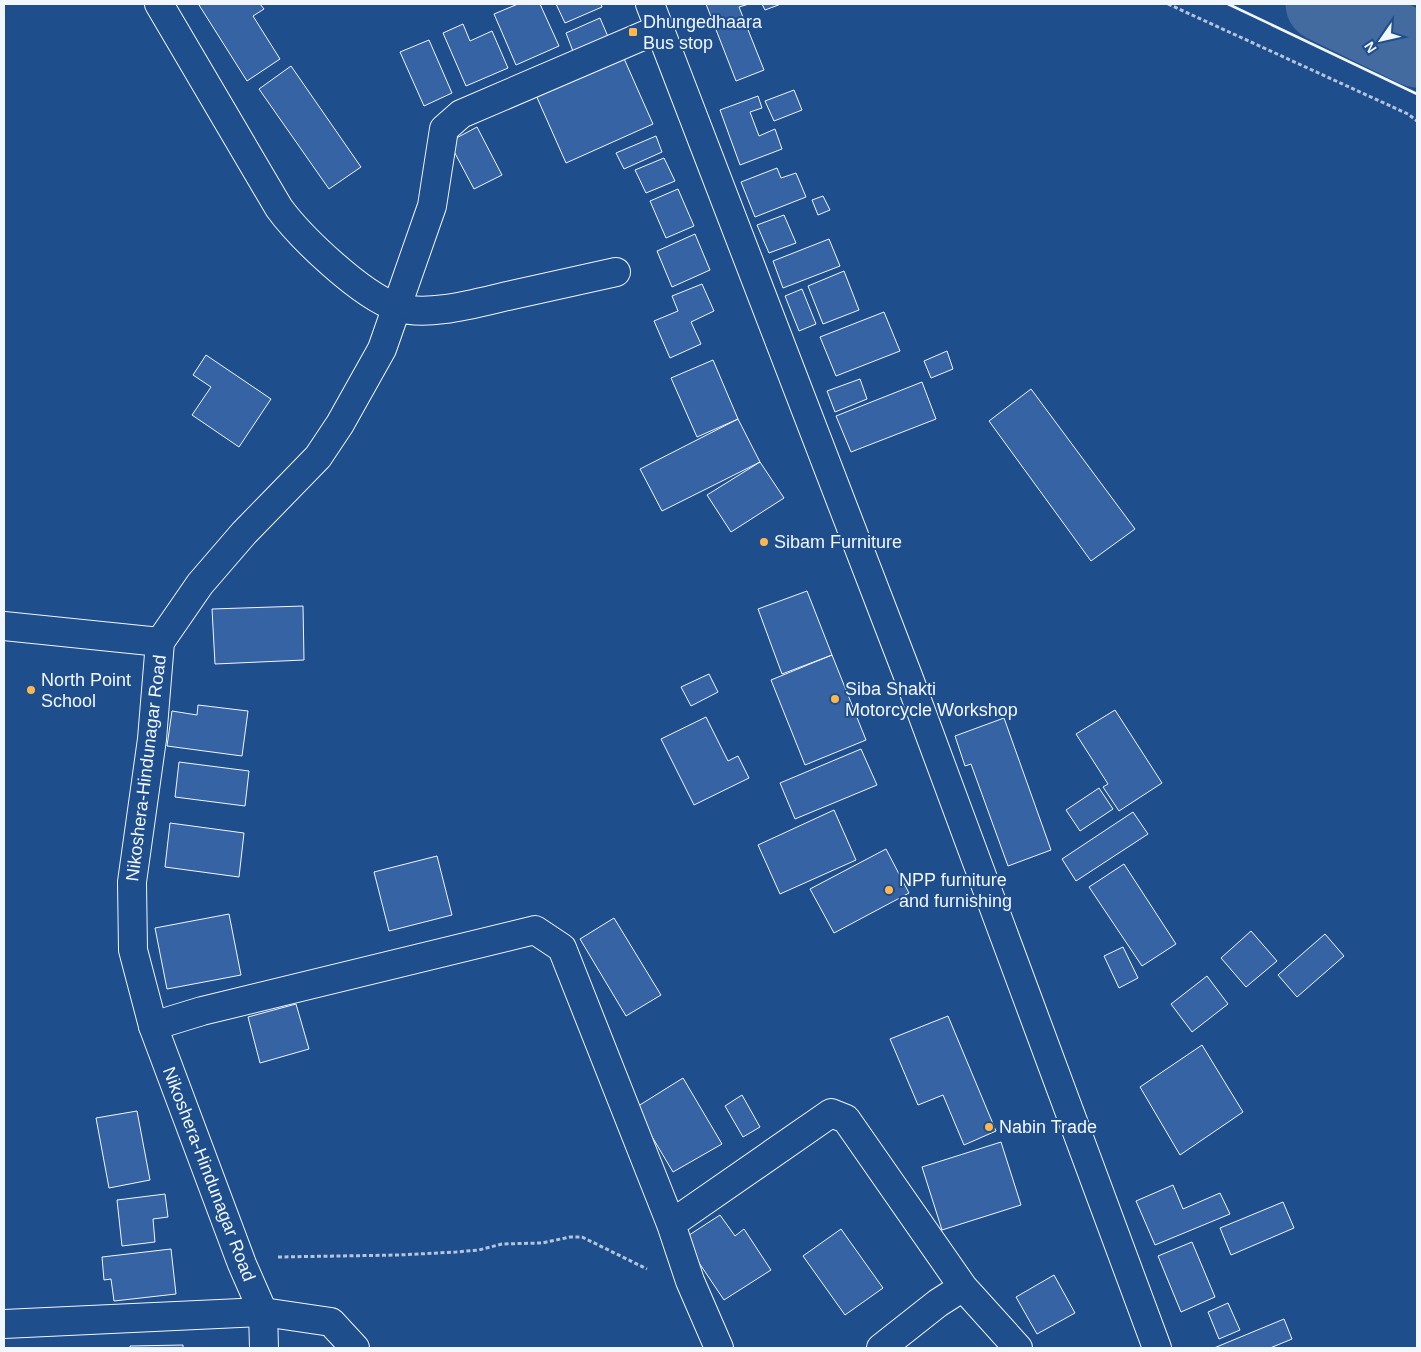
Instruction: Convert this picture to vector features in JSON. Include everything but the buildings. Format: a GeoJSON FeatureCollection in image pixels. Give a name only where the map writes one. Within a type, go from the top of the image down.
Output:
{"type":"FeatureCollection","features":[{"type":"Feature","properties":{"kind":"main road"},"geometry":{"type":"LineString","coordinates":[[158,4],[279,208],[291,224],[326,258],[370,293],[396,308],[422,312],[616,272]]}},
{"type":"Feature","properties":{"kind":"main road"},"geometry":{"type":"LineString","coordinates":[[650,4],[908,676],[1157,1348]]}},
{"type":"Feature","properties":{"kind":"main road","name":"Nikoshera-Hindunagar Road"},"geometry":{"type":"LineString","coordinates":[[264,1348],[263,1312],[242,1264],[153,1026],[133,950],[132,882],[152,739],[160,642],[200,584],[244,533],[318,457],[340,424],[382,349],[432,206],[444,129],[451,120],[659,29]]}},
{"type":"Feature","properties":{"kind":"main road"},"geometry":{"type":"LineString","coordinates":[[4,626],[160,642]]}},
{"type":"Feature","properties":{"kind":"main road"},"geometry":{"type":"LineString","coordinates":[[153,1026],[202,1011],[535,930],[562,948],[671,1224],[690,1281],[719,1348]]}},
{"type":"Feature","properties":{"kind":"main road"},"geometry":{"type":"LineString","coordinates":[[671,1224],[831,1113],[846,1118],[964,1287],[1018,1348]]}},
{"type":"Feature","properties":{"kind":"main road"},"geometry":{"type":"LineString","coordinates":[[881,1348],[938,1303],[964,1287]]}},
{"type":"Feature","properties":{"kind":"main road"},"geometry":{"type":"LineString","coordinates":[[4,1324],[263,1312],[331,1322],[354,1348]]}},
{"type":"Feature","properties":{"kind":"path"},"geometry":{"type":"LineString","coordinates":[[1168,4],[1408,114],[1417,121]]}},
{"type":"Feature","properties":{"kind":"path"},"geometry":{"type":"LineString","coordinates":[[242,1264],[264,1256],[318,1257],[418,1254],[479,1250],[502,1244],[542,1243],[570,1237],[582,1237],[645,1268],[690,1281]]}},
{"type":"Feature","properties":{"kind":"waterway"},"geometry":{"type":"LineString","coordinates":[[1323,4],[1417,50]]}},
{"type":"Feature","properties":{"kind":"wall"},"geometry":{"type":"LineString","coordinates":[[1228,4],[1417,94]]}},
{"type":"Feature","properties":{"kind":"place","name":"Dhungedhaara Bus stop"},"geometry":{"type":"Point","coordinates":[633,32]}},
{"type":"Feature","properties":{"kind":"place","name":"Sibam Furniture"},"geometry":{"type":"Point","coordinates":[764,542]}},
{"type":"Feature","properties":{"kind":"place","name":"North Point School"},"geometry":{"type":"Point","coordinates":[31,690]}},
{"type":"Feature","properties":{"kind":"place","name":"Siba Shakti Motorcycle Workshop"},"geometry":{"type":"Point","coordinates":[835,699]}},
{"type":"Feature","properties":{"kind":"place","name":"NPP furniture and furnishing"},"geometry":{"type":"Point","coordinates":[889,890]}},
{"type":"Feature","properties":{"kind":"place","name":"Nabin Trade"},"geometry":{"type":"Point","coordinates":[989,1127]}}]}
